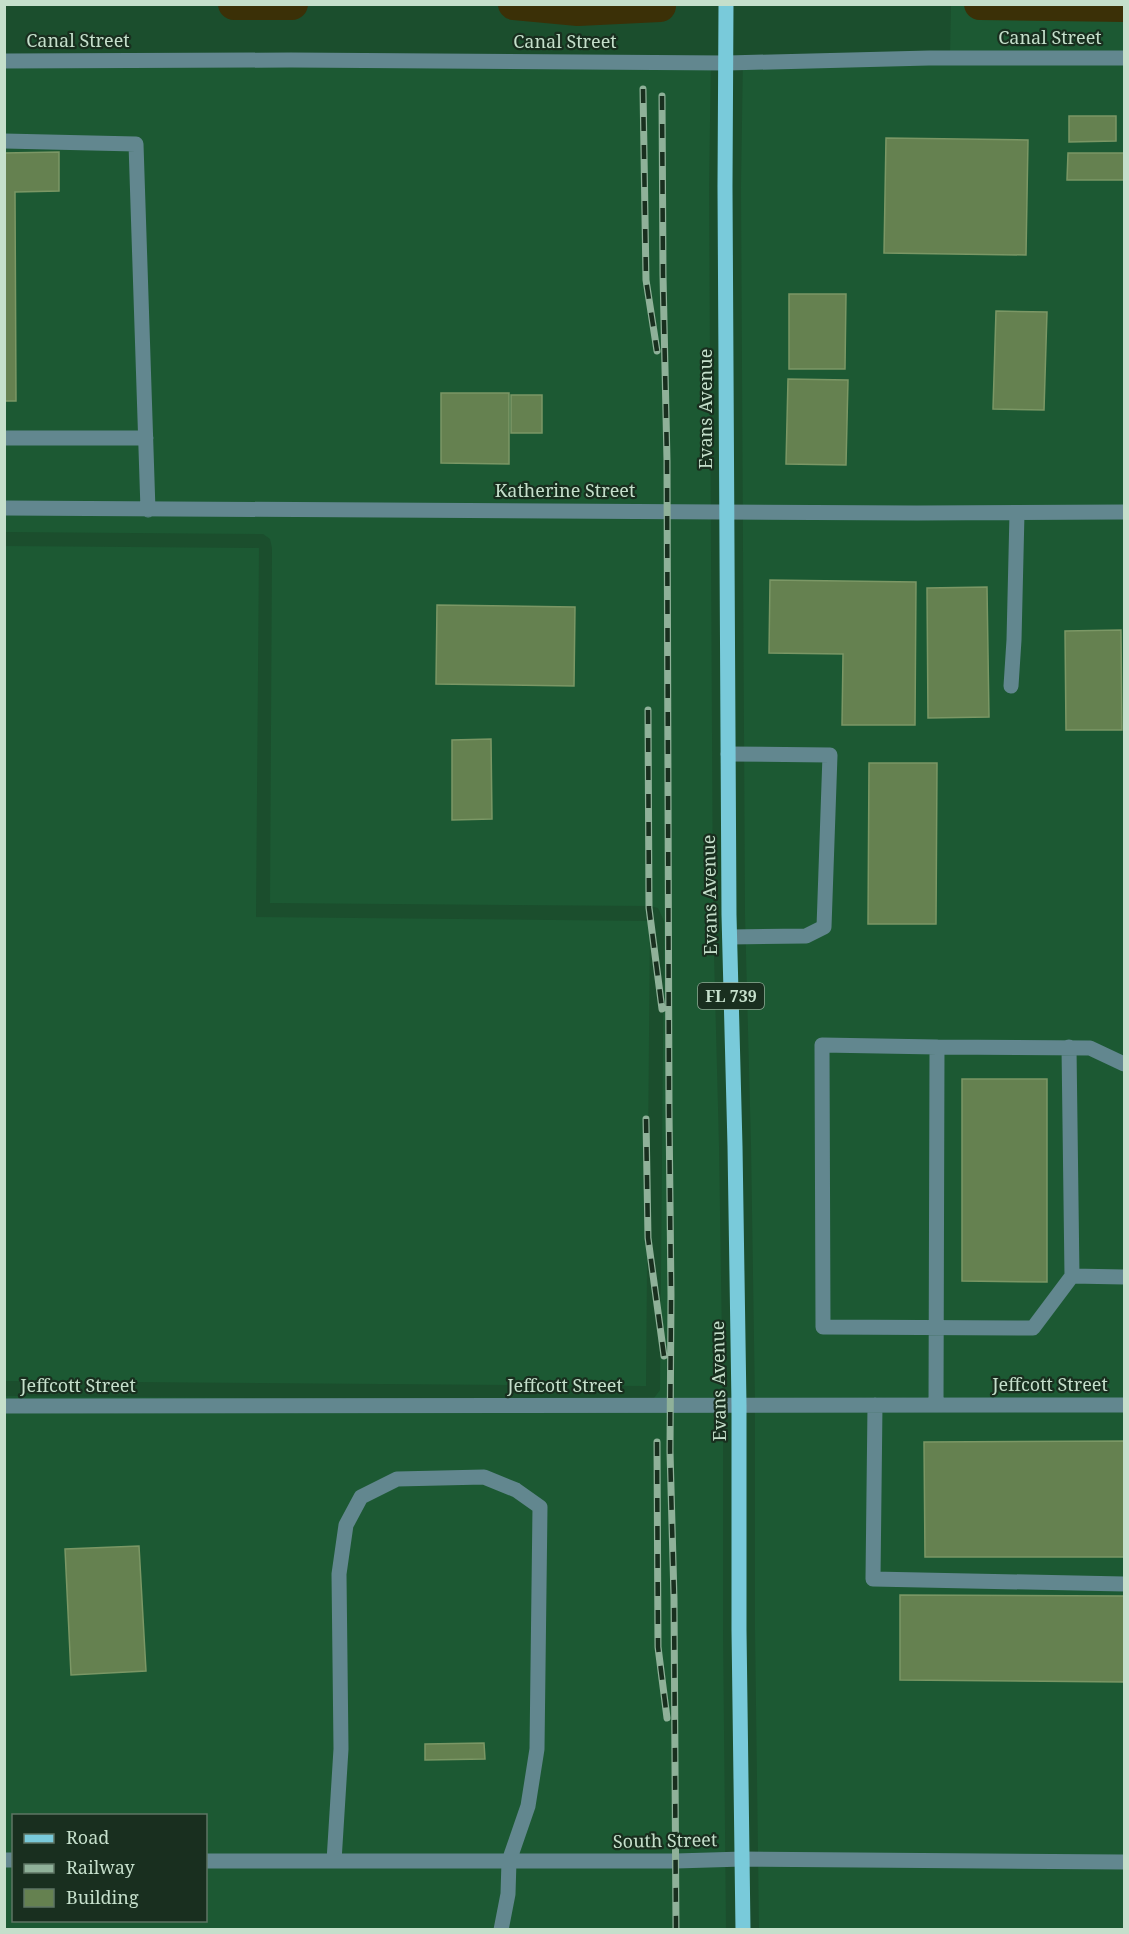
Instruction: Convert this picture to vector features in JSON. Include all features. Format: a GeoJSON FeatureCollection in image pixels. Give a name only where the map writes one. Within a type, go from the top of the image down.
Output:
{"type":"FeatureCollection","features":[{"type":"Feature","properties":{"kind":"main road","name":"Evans Avenue"},"geometry":{"type":"LineString","coordinates":[[726,4],[728,754],[739,1405],[743,1929]]}},
{"type":"Feature","properties":{"kind":"street","name":"Canal Street"},"geometry":{"type":"LineString","coordinates":[[4,61],[727,63],[929,58],[1125,58]]}},
{"type":"Feature","properties":{"kind":"street"},"geometry":{"type":"LineString","coordinates":[[4,141],[135,144],[148,510]]}},
{"type":"Feature","properties":{"kind":"street"},"geometry":{"type":"LineString","coordinates":[[4,438],[146,438]]}},
{"type":"Feature","properties":{"kind":"street","name":"Katherine Street"},"geometry":{"type":"LineString","coordinates":[[4,508],[1125,512]]}},
{"type":"Feature","properties":{"kind":"street"},"geometry":{"type":"LineString","coordinates":[[1011,686],[1017,513]]}},
{"type":"Feature","properties":{"kind":"street"},"geometry":{"type":"LineString","coordinates":[[728,754],[830,755],[824,927],[806,936],[730,937]]}},
{"type":"Feature","properties":{"kind":"street"},"geometry":{"type":"LineString","coordinates":[[1069,1047],[1072,1276],[1033,1328],[823,1327],[822,1046],[1069,1047],[1090,1048],[1125,1064]]}},
{"type":"Feature","properties":{"kind":"street"},"geometry":{"type":"LineString","coordinates":[[936,1405],[937,1047]]}},
{"type":"Feature","properties":{"kind":"street"},"geometry":{"type":"LineString","coordinates":[[1072,1276],[1125,1277]]}},
{"type":"Feature","properties":{"kind":"street"},"geometry":{"type":"LineString","coordinates":[[875,1405],[873,1579],[1125,1584]]}},
{"type":"Feature","properties":{"kind":"street","name":"Jeffcott Street"},"geometry":{"type":"LineString","coordinates":[[4,1406],[1125,1405]]}},
{"type":"Feature","properties":{"kind":"street"},"geometry":{"type":"LineString","coordinates":[[334,1861],[340,1749],[339,1574],[346,1525],[361,1497],[397,1479],[484,1477],[516,1490],[540,1507],[537,1749],[528,1806],[509,1861],[508,1894],[501,1929]]}},
{"type":"Feature","properties":{"kind":"street","name":"South Street"},"geometry":{"type":"LineString","coordinates":[[207,1861],[743,1859],[1125,1862]]}},
{"type":"Feature","properties":{"kind":"shaded area"},"geometry":{"type":"Polygon","coordinates":[[[951,5],[1124,5],[1124,1929],[759,1929],[755,1405],[745,915],[741,187],[743,56],[950,55],[951,5]]]}},
{"type":"Feature","properties":{"kind":"shaded area"},"geometry":{"type":"Polygon","coordinates":[[[711,56],[709,187],[713,915],[723,1405],[726,1929],[5,1929],[5,1396],[646,1401],[654,1398],[660,1390],[664,921],[658,908],[650,906],[270,903],[272,548],[270,539],[263,534],[5,532],[5,58],[711,56]]]}},
{"type":"Feature","properties":{"kind":"shaded area"},"geometry":{"type":"Polygon","coordinates":[[[5,546],[259,548],[256,917],[650,921],[646,1386],[5,1381],[5,546]]]}},
{"type":"Feature","properties":{"kind":"building"},"geometry":{"type":"Polygon","coordinates":[[[1069,116],[1116,116],[1116,141],[1069,142],[1069,116]]]}},
{"type":"Feature","properties":{"kind":"building"},"geometry":{"type":"Polygon","coordinates":[[[886,138],[1028,140],[1026,255],[884,253],[886,138]]]}},
{"type":"Feature","properties":{"kind":"building"},"geometry":{"type":"Polygon","coordinates":[[[59,152],[59,191],[15,192],[16,401],[4,401],[4,153],[59,152]]]}},
{"type":"Feature","properties":{"kind":"building"},"geometry":{"type":"Polygon","coordinates":[[[1068,153],[1124,153],[1124,180],[1067,180],[1068,153]]]}},
{"type":"Feature","properties":{"kind":"building"},"geometry":{"type":"Polygon","coordinates":[[[789,294],[846,294],[845,369],[789,369],[789,294]]]}},
{"type":"Feature","properties":{"kind":"building"},"geometry":{"type":"Polygon","coordinates":[[[996,311],[1047,312],[1044,410],[993,409],[996,311]]]}},
{"type":"Feature","properties":{"kind":"building"},"geometry":{"type":"Polygon","coordinates":[[[788,379],[848,380],[846,465],[786,464],[788,379]]]}},
{"type":"Feature","properties":{"kind":"building"},"geometry":{"type":"Polygon","coordinates":[[[441,393],[509,393],[509,464],[441,463],[441,393]]]}},
{"type":"Feature","properties":{"kind":"building"},"geometry":{"type":"Polygon","coordinates":[[[511,395],[542,395],[542,433],[511,433],[511,395]]]}},
{"type":"Feature","properties":{"kind":"building"},"geometry":{"type":"Polygon","coordinates":[[[770,580],[916,582],[915,725],[842,725],[843,654],[769,653],[770,580]]]}},
{"type":"Feature","properties":{"kind":"building"},"geometry":{"type":"Polygon","coordinates":[[[987,587],[989,717],[928,718],[927,588],[987,587]]]}},
{"type":"Feature","properties":{"kind":"building"},"geometry":{"type":"Polygon","coordinates":[[[437,605],[575,607],[574,686],[436,684],[437,605]]]}},
{"type":"Feature","properties":{"kind":"building"},"geometry":{"type":"Polygon","coordinates":[[[1121,630],[1122,730],[1066,730],[1065,631],[1121,630]]]}},
{"type":"Feature","properties":{"kind":"building"},"geometry":{"type":"Polygon","coordinates":[[[491,739],[492,819],[452,820],[452,740],[491,739]]]}},
{"type":"Feature","properties":{"kind":"building"},"geometry":{"type":"Polygon","coordinates":[[[869,763],[937,763],[936,924],[868,924],[869,763]]]}},
{"type":"Feature","properties":{"kind":"building"},"geometry":{"type":"Polygon","coordinates":[[[962,1079],[1047,1079],[1047,1282],[962,1281],[962,1079]]]}},
{"type":"Feature","properties":{"kind":"building"},"geometry":{"type":"Polygon","coordinates":[[[1124,1441],[1124,1557],[925,1557],[924,1442],[1124,1441]]]}},
{"type":"Feature","properties":{"kind":"building"},"geometry":{"type":"Polygon","coordinates":[[[139,1546],[146,1671],[71,1675],[65,1549],[139,1546]]]}},
{"type":"Feature","properties":{"kind":"building"},"geometry":{"type":"Polygon","coordinates":[[[900,1595],[1124,1596],[1124,1682],[900,1680],[900,1595]]]}},
{"type":"Feature","properties":{"kind":"building"},"geometry":{"type":"Polygon","coordinates":[[[484,1743],[485,1759],[425,1760],[425,1744],[484,1743]]]}},
{"type":"Feature","properties":{"kind":"waterway"},"geometry":{"type":"LineString","coordinates":[[234,4],[292,4]]}},
{"type":"Feature","properties":{"kind":"waterway"},"geometry":{"type":"LineString","coordinates":[[514,4],[578,10],[660,6]]}},
{"type":"Feature","properties":{"kind":"waterway"},"geometry":{"type":"LineString","coordinates":[[980,4],[1124,6]]}},
{"type":"Feature","properties":{"kind":"railway"},"geometry":{"type":"LineString","coordinates":[[643,89],[646,280],[657,351]]}},
{"type":"Feature","properties":{"kind":"railway"},"geometry":{"type":"LineString","coordinates":[[662,96],[667,461],[670,1451],[674,1598],[676,1930]]}},
{"type":"Feature","properties":{"kind":"railway"},"geometry":{"type":"LineString","coordinates":[[648,710],[649,908],[662,1009]]}},
{"type":"Feature","properties":{"kind":"railway"},"geometry":{"type":"LineString","coordinates":[[646,1119],[648,1238],[664,1356]]}},
{"type":"Feature","properties":{"kind":"railway"},"geometry":{"type":"LineString","coordinates":[[657,1442],[658,1647],[667,1718]]}}]}
